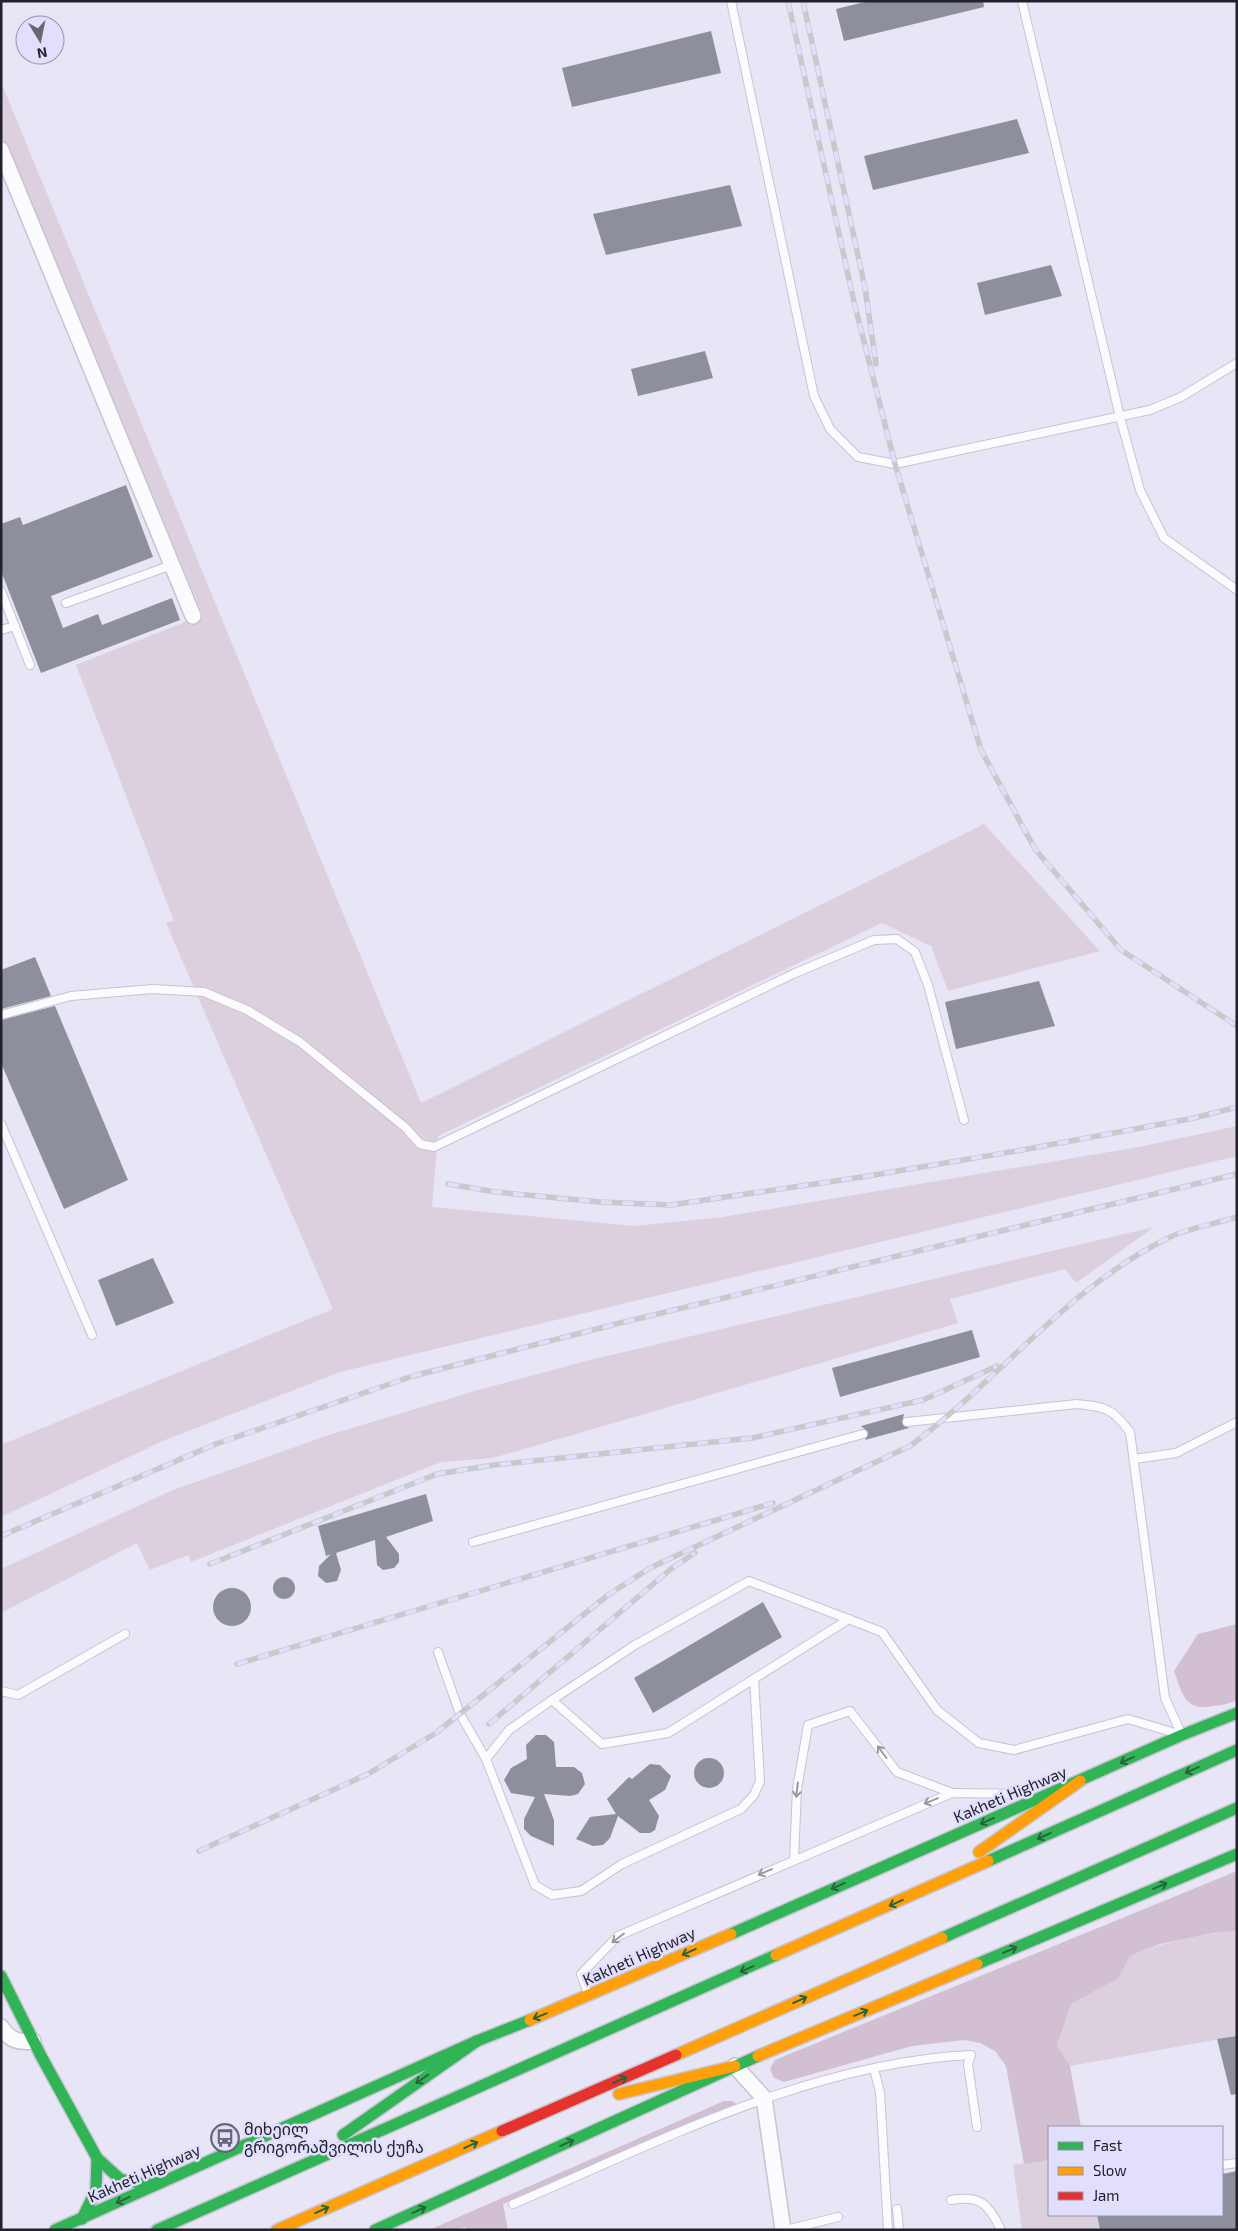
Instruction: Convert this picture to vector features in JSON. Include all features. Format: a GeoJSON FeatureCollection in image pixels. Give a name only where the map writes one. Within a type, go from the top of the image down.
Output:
{"type":"FeatureCollection","features":[{"type":"Feature","properties":{"kind":"main road","name":"Kakheti Highway"},"geometry":{"type":"LineString","coordinates":[[55,2230],[477,2042],[588,1996],[1182,1735],[1237,1714]]}},
{"type":"Feature","properties":{"kind":"main road"},"geometry":{"type":"LineString","coordinates":[[157,2230],[1237,1750]]}},
{"type":"Feature","properties":{"kind":"main road"},"geometry":{"type":"LineString","coordinates":[[929,1888],[1080,1781]]}},
{"type":"Feature","properties":{"kind":"main road"},"geometry":{"type":"LineString","coordinates":[[277,2230],[1237,1808]]}},
{"type":"Feature","properties":{"kind":"main road"},"geometry":{"type":"LineString","coordinates":[[1183,1831],[1228,1827]]}},
{"type":"Feature","properties":{"kind":"main road"},"geometry":{"type":"LineString","coordinates":[[375,2230],[735,2066],[1237,1854]]}},
{"type":"Feature","properties":{"kind":"main road"},"geometry":{"type":"LineString","coordinates":[[1,1976],[33,2040],[97,2158],[120,2179],[143,2184],[164,2182]]}},
{"type":"Feature","properties":{"kind":"main road"},"geometry":{"type":"LineString","coordinates":[[289,2172],[477,2042]]}},
{"type":"Feature","properties":{"kind":"main road"},"geometry":{"type":"LineString","coordinates":[[552,2110],[735,2066]]}},
{"type":"Feature","properties":{"kind":"main road"},"geometry":{"type":"LineString","coordinates":[[82,2219],[92,2204],[98,2189],[97,2158]]}},
{"type":"Feature","properties":{"kind":"street"},"geometry":{"type":"LineString","coordinates":[[1,150],[192,616]]}},
{"type":"Feature","properties":{"kind":"street"},"geometry":{"type":"LineString","coordinates":[[1,2027],[10,2038],[22,2042],[33,2040]]}},
{"type":"Feature","properties":{"kind":"street"},"geometry":{"type":"LineString","coordinates":[[735,2066],[764,2098],[784,2230]]}},
{"type":"Feature","properties":{"kind":"lane"},"geometry":{"type":"LineString","coordinates":[[730,1],[814,396],[830,429],[858,456],[895,464],[1150,410],[1181,397],[1237,363]]}},
{"type":"Feature","properties":{"kind":"lane"},"geometry":{"type":"LineString","coordinates":[[1022,1],[1120,417],[1140,490],[1164,538],[1237,590]]}},
{"type":"Feature","properties":{"kind":"lane"},"geometry":{"type":"LineString","coordinates":[[66,603],[172,565]]}},
{"type":"Feature","properties":{"kind":"lane"},"geometry":{"type":"LineString","coordinates":[[1,591],[30,665]]}},
{"type":"Feature","properties":{"kind":"lane"},"geometry":{"type":"LineString","coordinates":[[1,630],[15,626]]}},
{"type":"Feature","properties":{"kind":"lane"},"geometry":{"type":"LineString","coordinates":[[1,1015],[71,996],[152,989],[204,992],[247,1010],[300,1042],[406,1128],[420,1144],[434,1147],[793,974],[874,940],[897,939],[915,952],[928,984],[964,1120]]}},
{"type":"Feature","properties":{"kind":"lane"},"geometry":{"type":"LineString","coordinates":[[1,1124],[92,1335]]}},
{"type":"Feature","properties":{"kind":"lane"},"geometry":{"type":"LineString","coordinates":[[907,1422],[1077,1404],[1104,1407],[1116,1414],[1130,1432],[1165,1698],[1182,1735]]}},
{"type":"Feature","properties":{"kind":"lane"},"geometry":{"type":"LineString","coordinates":[[1134,1459],[1176,1453],[1237,1422]]}},
{"type":"Feature","properties":{"kind":"lane"},"geometry":{"type":"LineString","coordinates":[[473,1542],[863,1434]]}},
{"type":"Feature","properties":{"kind":"lane"},"geometry":{"type":"LineString","coordinates":[[486,1759],[509,1730],[552,1700],[635,1646],[749,1580],[882,1632],[937,1710],[979,1743],[1014,1750],[1128,1719],[1182,1735]]}},
{"type":"Feature","properties":{"kind":"lane"},"geometry":{"type":"LineString","coordinates":[[552,1700],[602,1744],[668,1733],[848,1620]]}},
{"type":"Feature","properties":{"kind":"lane"},"geometry":{"type":"LineString","coordinates":[[1,1691],[18,1695],[125,1634]]}},
{"type":"Feature","properties":{"kind":"lane"},"geometry":{"type":"LineString","coordinates":[[438,1652],[460,1714],[486,1759],[535,1885],[552,1895],[581,1891],[622,1864],[741,1809],[754,1795],[760,1781],[754,1679]]}},
{"type":"Feature","properties":{"kind":"lane"},"geometry":{"type":"LineString","coordinates":[[794,1860],[797,1789],[808,1725],[850,1711],[897,1772],[952,1793],[1048,1794]]}},
{"type":"Feature","properties":{"kind":"lane"},"geometry":{"type":"LineString","coordinates":[[588,1996],[581,1974],[618,1936],[952,1793]]}},
{"type":"Feature","properties":{"kind":"lane"},"geometry":{"type":"LineString","coordinates":[[513,2204],[764,2098],[874,2069],[971,2055],[968,2064],[977,2127]]}},
{"type":"Feature","properties":{"kind":"lane"},"geometry":{"type":"LineString","coordinates":[[874,2069],[880,2092],[888,2229]]}},
{"type":"Feature","properties":{"kind":"lane"},"geometry":{"type":"LineString","coordinates":[[1223,2165],[1237,2163]]}},
{"type":"Feature","properties":{"kind":"lane"},"geometry":{"type":"LineString","coordinates":[[951,2200],[966,2197],[978,2200],[988,2206],[1001,2230]]}},
{"type":"Feature","properties":{"kind":"lane"},"geometry":{"type":"LineString","coordinates":[[897,2209],[899,2230]]}},
{"type":"Feature","properties":{"kind":"lane"},"geometry":{"type":"LineString","coordinates":[[784,2230],[838,2217]]}},
{"type":"Feature","properties":{"kind":"shaded area"},"geometry":{"type":"Polygon","coordinates":[[[1,82],[421,1103],[984,824],[1100,951],[948,991],[931,946],[882,923],[438,1136],[432,1207],[635,1226],[723,1217],[1139,1147],[1237,1126],[1237,1156],[340,1372],[165,1440],[1,1517],[1,1445],[333,1309],[166,923],[174,921],[76,665],[203,615],[1,135],[1,82]]]}},
{"type":"Feature","properties":{"kind":"shaded area"},"geometry":{"type":"Polygon","coordinates":[[[1154,1227],[1076,1283],[1065,1269],[950,1299],[958,1323],[493,1458],[441,1462],[191,1562],[188,1555],[150,1570],[137,1543],[1,1613],[1,1569],[173,1490],[329,1435],[478,1390],[590,1360],[1154,1227]]]}},
{"type":"Feature","properties":{"kind":"shaded area"},"geometry":{"type":"Polygon","coordinates":[[[1237,1624],[1237,1700],[1204,1707],[1190,1703],[1182,1693],[1174,1671],[1198,1634],[1237,1624]]]}},
{"type":"Feature","properties":{"kind":"shaded area"},"geometry":{"type":"Polygon","coordinates":[[[1237,1871],[1237,1931],[1213,1933],[1160,1944],[1130,1956],[1119,1978],[1071,2004],[1057,2046],[1070,2066],[1081,2126],[1048,2126],[1048,2160],[1024,2164],[1006,2066],[995,2051],[980,2043],[964,2040],[912,2046],[784,2082],[774,2078],[770,2069],[775,2060],[1237,1871]]]}},
{"type":"Feature","properties":{"kind":"shaded area"},"geometry":{"type":"Polygon","coordinates":[[[1237,1931],[1237,2036],[1070,2066],[1057,2046],[1071,2004],[1119,1978],[1130,1956],[1182,1939],[1237,1931]]]}},
{"type":"Feature","properties":{"kind":"shaded area"},"geometry":{"type":"Polygon","coordinates":[[[724,2101],[733,2101],[737,2105],[707,2124],[503,2204],[508,2230],[466,2230],[465,2227],[459,2230],[429,2230],[724,2101]]]}},
{"type":"Feature","properties":{"kind":"shaded area"},"geometry":{"type":"Polygon","coordinates":[[[1048,2160],[1048,2216],[1097,2216],[1100,2230],[1022,2230],[1013,2165],[1048,2160]]]}},
{"type":"Feature","properties":{"kind":"building"},"geometry":{"type":"Polygon","coordinates":[[[869,1],[983,1],[984,7],[844,41],[836,9],[869,1]]]}},
{"type":"Feature","properties":{"kind":"building"},"geometry":{"type":"Polygon","coordinates":[[[711,31],[721,73],[572,107],[562,68],[711,31]]]}},
{"type":"Feature","properties":{"kind":"building"},"geometry":{"type":"Polygon","coordinates":[[[1017,119],[1029,153],[873,190],[864,156],[1017,119]]]}},
{"type":"Feature","properties":{"kind":"building"},"geometry":{"type":"Polygon","coordinates":[[[730,185],[742,226],[606,255],[593,214],[730,185]]]}},
{"type":"Feature","properties":{"kind":"building"},"geometry":{"type":"Polygon","coordinates":[[[1051,265],[1062,296],[985,315],[977,283],[1051,265]]]}},
{"type":"Feature","properties":{"kind":"building"},"geometry":{"type":"Polygon","coordinates":[[[705,351],[713,378],[638,396],[631,369],[705,351]]]}},
{"type":"Feature","properties":{"kind":"building"},"geometry":{"type":"Polygon","coordinates":[[[126,485],[153,557],[51,596],[63,628],[98,614],[102,625],[172,598],[180,620],[41,673],[1,571],[1,524],[20,517],[23,525],[126,485]]]}},
{"type":"Feature","properties":{"kind":"building"},"geometry":{"type":"Polygon","coordinates":[[[35,957],[51,996],[1,1009],[1,970],[35,957]]]}},
{"type":"Feature","properties":{"kind":"building"},"geometry":{"type":"Polygon","coordinates":[[[1039,981],[1055,1026],[956,1049],[945,1002],[1039,981]]]}},
{"type":"Feature","properties":{"kind":"building"},"geometry":{"type":"Polygon","coordinates":[[[55,1006],[128,1180],[64,1209],[1,1063],[1,1020],[55,1006]]]}},
{"type":"Feature","properties":{"kind":"building"},"geometry":{"type":"Polygon","coordinates":[[[153,1258],[174,1303],[116,1326],[98,1280],[153,1258]]]}},
{"type":"Feature","properties":{"kind":"building"},"geometry":{"type":"Polygon","coordinates":[[[972,1330],[980,1357],[840,1397],[832,1368],[972,1330]]]}},
{"type":"Feature","properties":{"kind":"building"},"geometry":{"type":"Polygon","coordinates":[[[904,1414],[902,1423],[909,1428],[865,1440],[868,1432],[861,1426],[904,1414]]]}},
{"type":"Feature","properties":{"kind":"building"},"geometry":{"type":"Polygon","coordinates":[[[426,1494],[433,1521],[386,1537],[399,1554],[399,1562],[394,1568],[383,1570],[377,1565],[375,1540],[336,1553],[341,1570],[337,1581],[326,1583],[318,1576],[319,1566],[331,1554],[326,1556],[318,1526],[426,1494]]]}},
{"type":"Feature","properties":{"kind":"building"},"geometry":{"type":"Polygon","coordinates":[[[284,1577],[292,1580],[295,1588],[292,1596],[284,1599],[276,1596],[273,1588],[276,1580],[284,1577]]]}},
{"type":"Feature","properties":{"kind":"building"},"geometry":{"type":"Polygon","coordinates":[[[232,1588],[245,1594],[251,1607],[245,1620],[232,1626],[219,1620],[213,1607],[219,1594],[232,1588]]]}},
{"type":"Feature","properties":{"kind":"building"},"geometry":{"type":"Polygon","coordinates":[[[763,1602],[782,1637],[653,1713],[634,1678],[763,1602]]]}},
{"type":"Feature","properties":{"kind":"building"},"geometry":{"type":"Polygon","coordinates":[[[536,1735],[546,1735],[554,1742],[556,1767],[574,1767],[582,1773],[585,1784],[578,1794],[570,1796],[544,1794],[554,1820],[554,1846],[531,1836],[524,1829],[524,1819],[535,1797],[511,1793],[504,1780],[511,1768],[527,1759],[526,1745],[536,1735]]]}},
{"type":"Feature","properties":{"kind":"building"},"geometry":{"type":"Polygon","coordinates":[[[709,1758],[720,1762],[724,1773],[720,1784],[709,1788],[698,1784],[694,1773],[698,1762],[709,1758]]]}},
{"type":"Feature","properties":{"kind":"building"},"geometry":{"type":"Polygon","coordinates":[[[650,1764],[660,1765],[671,1776],[665,1790],[649,1800],[659,1816],[655,1830],[650,1833],[640,1833],[618,1816],[610,1838],[603,1845],[593,1846],[576,1839],[590,1817],[616,1814],[607,1799],[629,1777],[632,1779],[650,1764]]]}},
{"type":"Feature","properties":{"kind":"building"},"geometry":{"type":"Polygon","coordinates":[[[1237,2036],[1237,2094],[1231,2095],[1217,2039],[1237,2036]]]}},
{"type":"Feature","properties":{"kind":"building"},"geometry":{"type":"Polygon","coordinates":[[[1237,2171],[1237,2230],[1100,2230],[1097,2216],[1223,2216],[1223,2174],[1237,2171]]]}},
{"type":"Feature","properties":{"kind":"railway"},"geometry":{"type":"LineString","coordinates":[[788,1],[854,302],[895,464],[981,750],[1035,849],[1121,950],[1237,1026]]}},
{"type":"Feature","properties":{"kind":"railway"},"geometry":{"type":"LineString","coordinates":[[803,1],[865,288],[876,364]]}},
{"type":"Feature","properties":{"kind":"railway"},"geometry":{"type":"LineString","coordinates":[[448,1184],[496,1192],[600,1202],[671,1205],[862,1177],[1022,1150],[1194,1118],[1237,1107]]}},
{"type":"Feature","properties":{"kind":"railway"},"geometry":{"type":"LineString","coordinates":[[1,1536],[216,1444],[413,1376],[616,1324],[1237,1174]]}},
{"type":"Feature","properties":{"kind":"railway"},"geometry":{"type":"LineString","coordinates":[[199,1851],[368,1774],[436,1733],[608,1595],[650,1568],[910,1446],[973,1393],[1034,1336],[1097,1282],[1168,1238],[1237,1217]]}},
{"type":"Feature","properties":{"kind":"railway"},"geometry":{"type":"LineString","coordinates":[[210,1564],[437,1474],[494,1465],[752,1438],[923,1400],[997,1366]]}},
{"type":"Feature","properties":{"kind":"railway"},"geometry":{"type":"LineString","coordinates":[[237,1664],[773,1503]]}},
{"type":"Feature","properties":{"kind":"railway"},"geometry":{"type":"LineString","coordinates":[[489,1724],[672,1568],[695,1553]]}},
{"type":"Feature","properties":{"kind":"traffic: fast"},"geometry":{"type":"LineString","coordinates":[[731,1934],[1182,1735],[1237,1713]]}},
{"type":"Feature","properties":{"kind":"traffic: fast"},"geometry":{"type":"LineString","coordinates":[[988,1861],[1237,1750]]}},
{"type":"Feature","properties":{"kind":"traffic: fast"},"geometry":{"type":"LineString","coordinates":[[942,1938],[1237,1808]]}},
{"type":"Feature","properties":{"kind":"traffic: fast"},"geometry":{"type":"LineString","coordinates":[[977,1964],[1237,1854]]}},
{"type":"Feature","properties":{"kind":"traffic: fast"},"geometry":{"type":"LineString","coordinates":[[157,2230],[776,1955]]}},
{"type":"Feature","properties":{"kind":"traffic: fast"},"geometry":{"type":"LineString","coordinates":[[1,1976],[41,2056],[97,2158],[120,2179],[143,2184],[156,2182]]}},
{"type":"Feature","properties":{"kind":"traffic: fast"},"geometry":{"type":"LineString","coordinates":[[55,2230],[477,2041],[530,2020]]}},
{"type":"Feature","properties":{"kind":"traffic: fast"},"geometry":{"type":"LineString","coordinates":[[343,2135],[477,2041]]}},
{"type":"Feature","properties":{"kind":"traffic: fast"},"geometry":{"type":"LineString","coordinates":[[375,2230],[758,2056]]}},
{"type":"Feature","properties":{"kind":"traffic: fast"},"geometry":{"type":"LineString","coordinates":[[82,2219],[96,2190],[97,2158]]}},
{"type":"Feature","properties":{"kind":"traffic: slow"},"geometry":{"type":"LineString","coordinates":[[979,1852],[1080,1781]]}},
{"type":"Feature","properties":{"kind":"traffic: slow"},"geometry":{"type":"LineString","coordinates":[[776,1955],[988,1861]]}},
{"type":"Feature","properties":{"kind":"traffic: slow"},"geometry":{"type":"LineString","coordinates":[[530,2020],[731,1934]]}},
{"type":"Feature","properties":{"kind":"traffic: slow"},"geometry":{"type":"LineString","coordinates":[[676,2055],[942,1938]]}},
{"type":"Feature","properties":{"kind":"traffic: slow"},"geometry":{"type":"LineString","coordinates":[[758,2056],[977,1964]]}},
{"type":"Feature","properties":{"kind":"traffic: slow"},"geometry":{"type":"LineString","coordinates":[[619,2094],[735,2066]]}},
{"type":"Feature","properties":{"kind":"traffic: slow"},"geometry":{"type":"LineString","coordinates":[[277,2230],[502,2131]]}},
{"type":"Feature","properties":{"kind":"traffic: jam"},"geometry":{"type":"LineString","coordinates":[[502,2131],[676,2055]]}},
{"type":"Feature","properties":{"kind":"place","name":"მიხეილ გრიგორაშვილის ქუჩა"},"geometry":{"type":"Point","coordinates":[225,2138]}}]}
